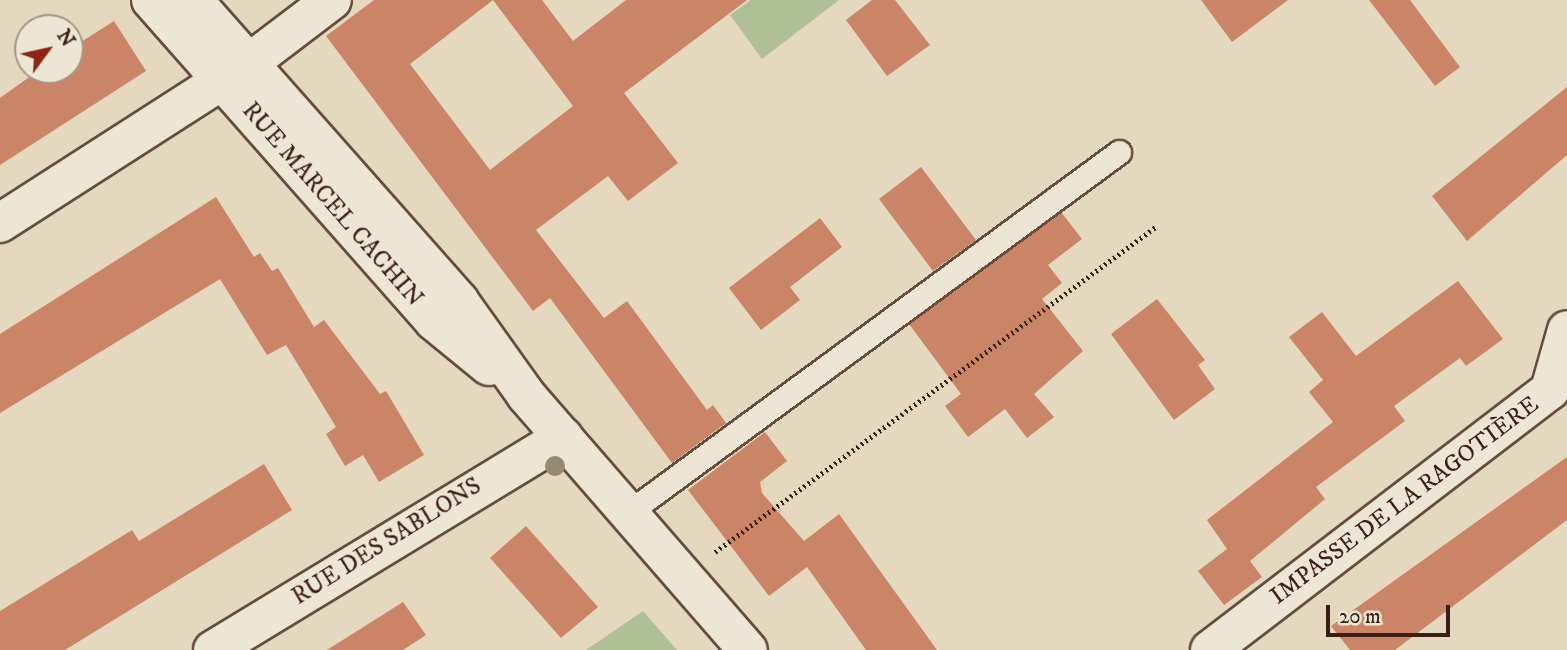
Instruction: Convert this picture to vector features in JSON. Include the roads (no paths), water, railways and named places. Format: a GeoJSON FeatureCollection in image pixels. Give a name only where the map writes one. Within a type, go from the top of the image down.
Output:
{"type":"FeatureCollection","features":[{"type":"Feature","properties":{"kind":"street","name":"RUE MARCEL CACHIN"},"geometry":{"type":"LineString","coordinates":[[151,0],[235,72],[459,301],[526,396],[748,650]]}},
{"type":"Feature","properties":{"kind":"street","name":"RUE MARCEL CACHIN"},"geometry":{"type":"LineString","coordinates":[[194,0],[235,72]]}},
{"type":"Feature","properties":{"kind":"street"},"geometry":{"type":"LineString","coordinates":[[0,223],[235,72],[332,0]]}},
{"type":"Feature","properties":{"kind":"street","name":"IMPASSE DE LA RAGOTIÈRE"},"geometry":{"type":"LineString","coordinates":[[1210,650],[1550,390],[1567,330]]}},
{"type":"Feature","properties":{"kind":"street","name":"RUE DES SABLONS"},"geometry":{"type":"LineString","coordinates":[[213,650],[563,437]]}},
{"type":"Feature","properties":{"kind":"lane"},"geometry":{"type":"LineString","coordinates":[[629,512],[1119,152]]}}]}
